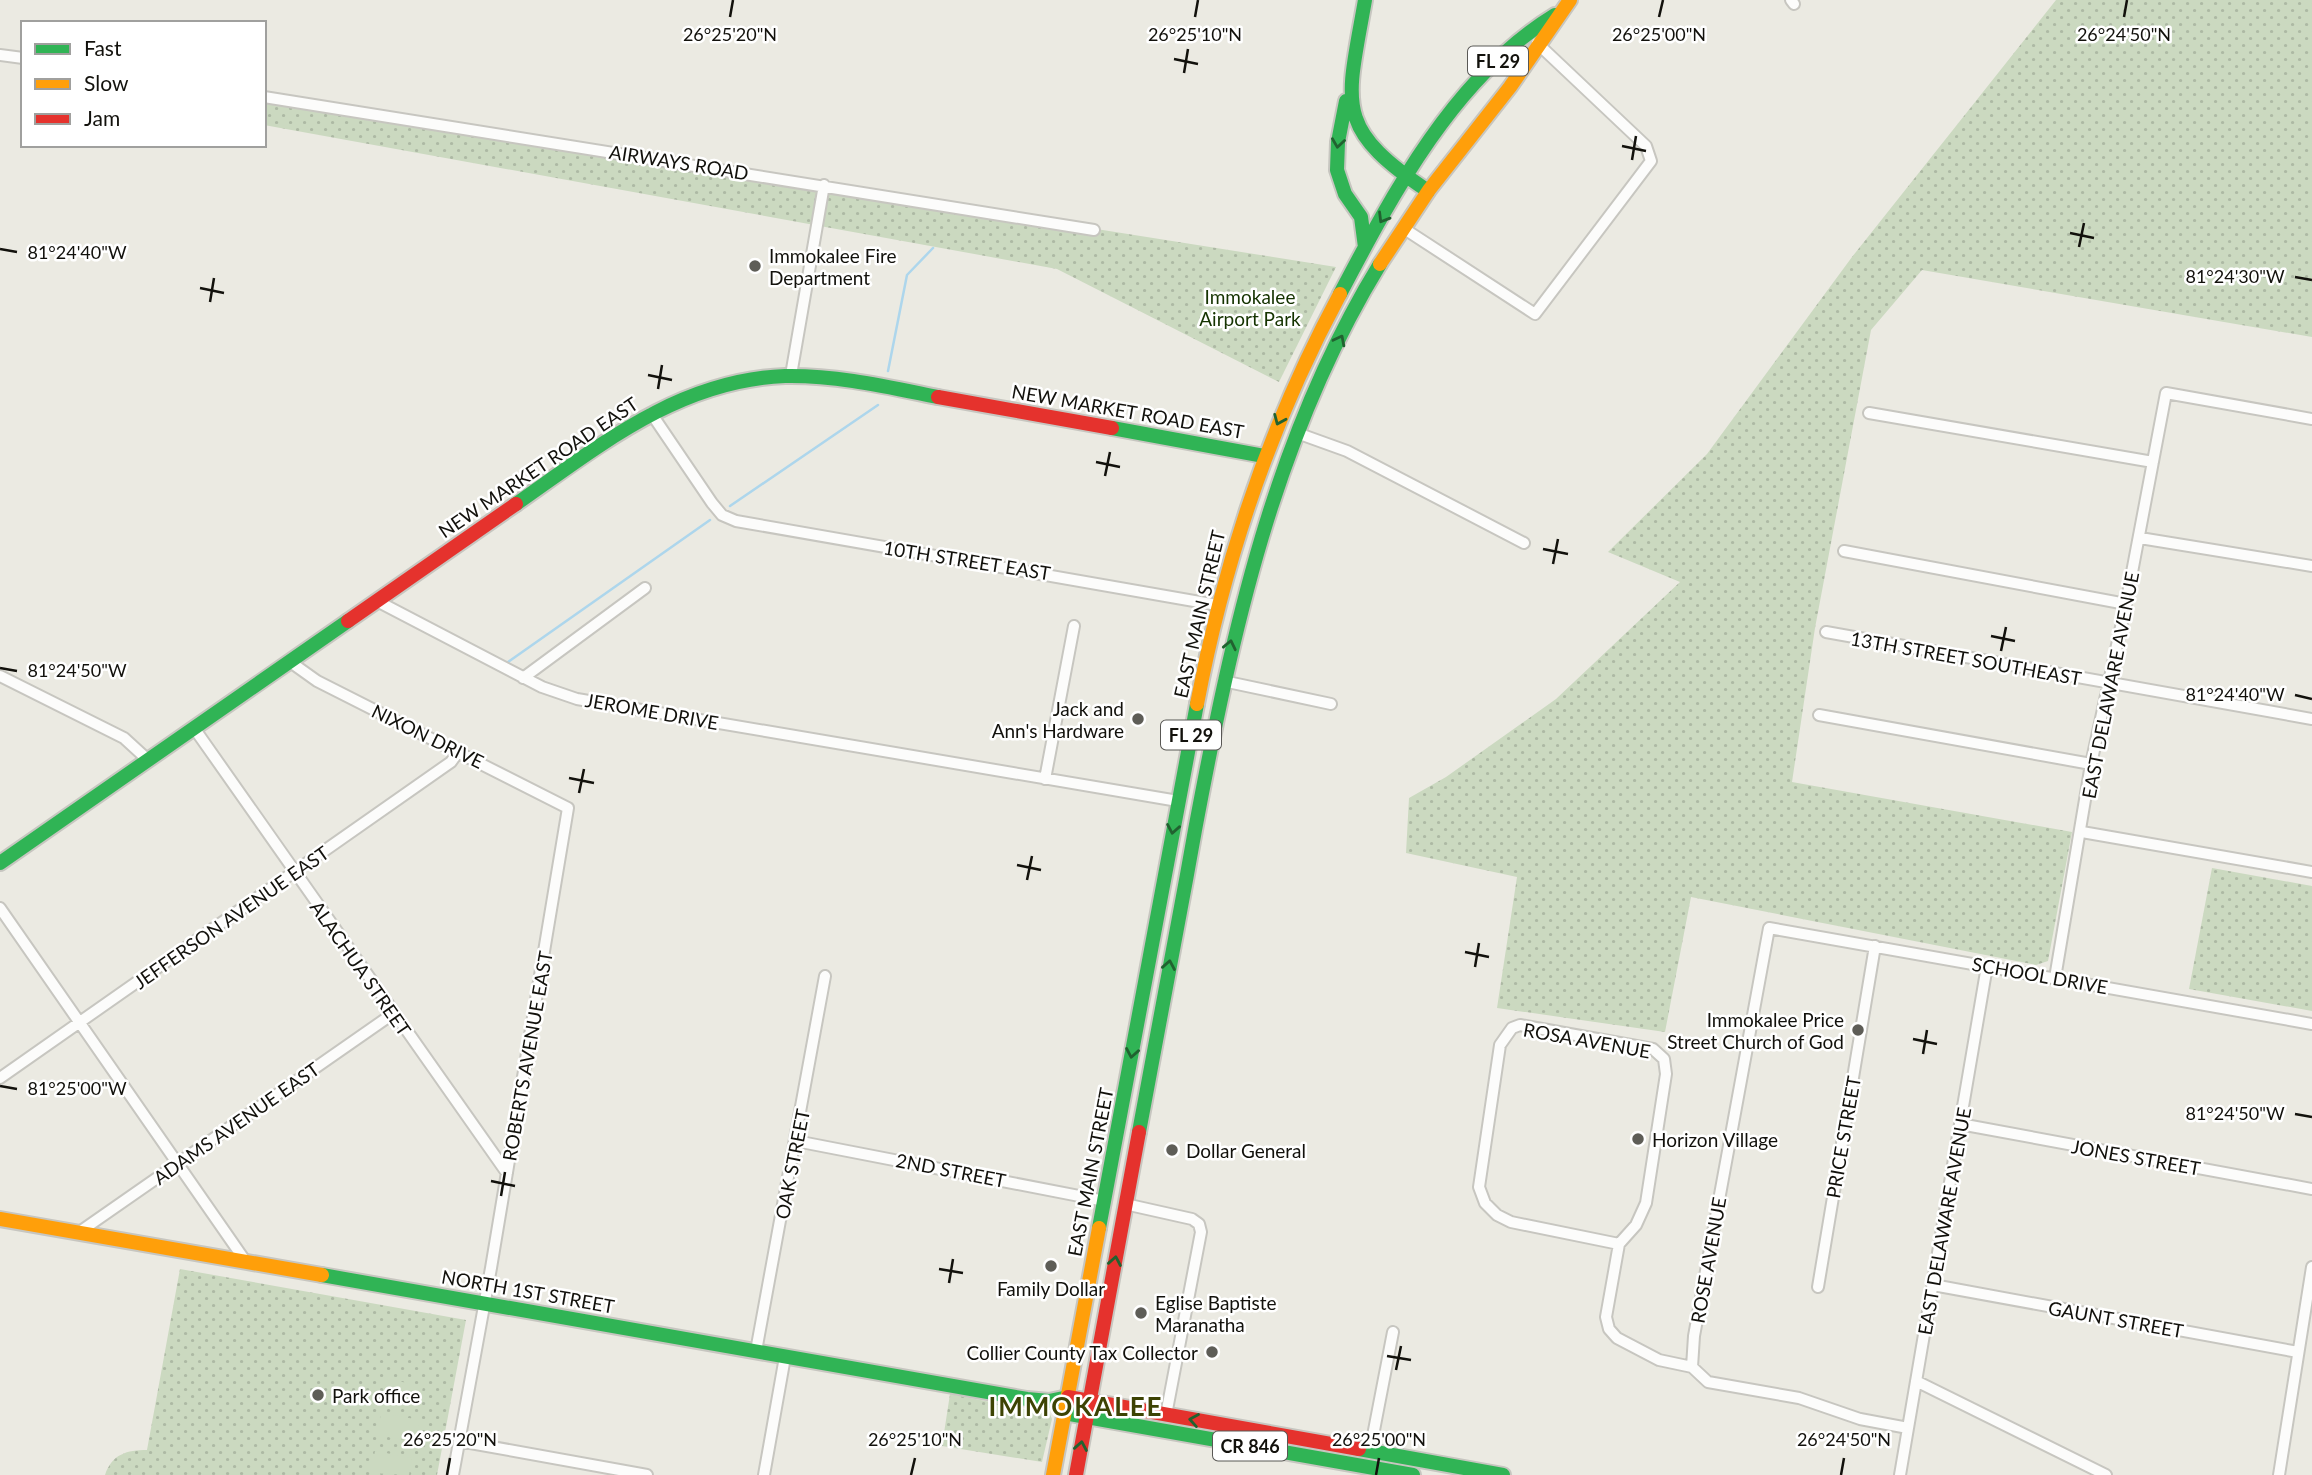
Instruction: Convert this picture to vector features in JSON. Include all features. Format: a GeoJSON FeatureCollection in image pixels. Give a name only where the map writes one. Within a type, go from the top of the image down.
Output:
{"type":"FeatureCollection","features":[{"type":"Feature","properties":{"kind":"main road"},"geometry":{"type":"LineString","coordinates":[[1365,0],[1336,159],[1345,194],[1361,217],[1365,247]]}},
{"type":"Feature","properties":{"kind":"main road","name":"EAST MAIN STREET"},"geometry":{"type":"LineString","coordinates":[[1090,1401],[1223,681],[1243,590],[1285,464],[1342,336],[1403,228],[1427,191],[1540,46],[1558,13],[1570,0]]}},
{"type":"Feature","properties":{"kind":"main road","name":"EAST MAIN STREET"},"geometry":{"type":"LineString","coordinates":[[1068,1397],[1217,605],[1231,550],[1264,456],[1311,347],[1365,247],[1407,178],[1448,120],[1488,71],[1527,33],[1558,13]]}},
{"type":"Feature","properties":{"kind":"main road"},"geometry":{"type":"LineString","coordinates":[[1353,76],[1351,107],[1358,132],[1380,159],[1427,191]]}},
{"type":"Feature","properties":{"kind":"main road","name":"NEW MARKET ROAD EAST"},"geometry":{"type":"LineString","coordinates":[[0,863],[580,458],[673,400],[718,385],[791,375],[848,380],[1264,456],[1285,464]]}},
{"type":"Feature","properties":{"kind":"main road"},"geometry":{"type":"LineString","coordinates":[[1178,801],[1199,806]]}},
{"type":"Feature","properties":{"kind":"main road"},"geometry":{"type":"LineString","coordinates":[[1105,1201],[1125,1204]]}},
{"type":"Feature","properties":{"kind":"main road","name":"NORTH 1ST STREET"},"geometry":{"type":"LineString","coordinates":[[0,1219],[785,1357],[1049,1401],[1068,1397]]}},
{"type":"Feature","properties":{"kind":"main road","name":"CR 846"},"geometry":{"type":"LineString","coordinates":[[1068,1397],[1503,1475]]}},
{"type":"Feature","properties":{"kind":"main road","name":"FL 29"},"geometry":{"type":"LineString","coordinates":[[1053,1475],[1068,1397]]}},
{"type":"Feature","properties":{"kind":"main road","name":"NORTH 1ST STREET"},"geometry":{"type":"LineString","coordinates":[[1049,1401],[1064,1413]]}},
{"type":"Feature","properties":{"kind":"main road","name":"FL 29"},"geometry":{"type":"LineString","coordinates":[[1076,1475],[1090,1401]]}},
{"type":"Feature","properties":{"kind":"main road","name":"CR 846"},"geometry":{"type":"LineString","coordinates":[[1064,1413],[1225,1441],[1367,1471],[1413,1475]]}},
{"type":"Feature","properties":{"kind":"main road"},"geometry":{"type":"LineString","coordinates":[[1225,1441],[1228,1426]]}},
{"type":"Feature","properties":{"kind":"main road"},"geometry":{"type":"LineString","coordinates":[[1367,1471],[1370,1451]]}},
{"type":"Feature","properties":{"kind":"street"},"geometry":{"type":"LineString","coordinates":[[1403,228],[1535,314],[1651,161],[1646,146],[1527,33]]}},
{"type":"Feature","properties":{"kind":"street"},"geometry":{"type":"LineString","coordinates":[[0,55],[21,58]]}},
{"type":"Feature","properties":{"kind":"street","name":"AIRWAYS ROAD"},"geometry":{"type":"LineString","coordinates":[[266,96],[1094,230]]}},
{"type":"Feature","properties":{"kind":"street"},"geometry":{"type":"LineString","coordinates":[[791,375],[824,185]]}},
{"type":"Feature","properties":{"kind":"street","name":"EAST DELAWARE AVENUE"},"geometry":{"type":"LineString","coordinates":[[2055,978],[2082,832],[2091,764],[2140,538],[2166,393],[2312,419]]}},
{"type":"Feature","properties":{"kind":"street","name":"10TH STREET EAST"},"geometry":{"type":"LineString","coordinates":[[651,413],[720,512],[736,521],[1217,605]]}},
{"type":"Feature","properties":{"kind":"street"},"geometry":{"type":"LineString","coordinates":[[1869,413],[2153,463]]}},
{"type":"Feature","properties":{"kind":"street"},"geometry":{"type":"LineString","coordinates":[[1297,433],[1347,451],[1524,542]]}},
{"type":"Feature","properties":{"kind":"street"},"geometry":{"type":"LineString","coordinates":[[2140,538],[2312,566]]}},
{"type":"Feature","properties":{"kind":"street"},"geometry":{"type":"LineString","coordinates":[[1844,551],[2126,604]]}},
{"type":"Feature","properties":{"kind":"street"},"geometry":{"type":"LineString","coordinates":[[523,678],[645,588]]}},
{"type":"Feature","properties":{"kind":"street","name":"JEROME DRIVE"},"geometry":{"type":"LineString","coordinates":[[377,601],[523,678],[577,698],[1178,801]]}},
{"type":"Feature","properties":{"kind":"street"},"geometry":{"type":"LineString","coordinates":[[1045,779],[1074,626]]}},
{"type":"Feature","properties":{"kind":"street","name":"13TH STREET SOUTHEAST"},"geometry":{"type":"LineString","coordinates":[[1826,632],[2312,719]]}},
{"type":"Feature","properties":{"kind":"street","name":"NIXON DRIVE"},"geometry":{"type":"LineString","coordinates":[[289,662],[317,681],[568,808]]}},
{"type":"Feature","properties":{"kind":"street"},"geometry":{"type":"LineString","coordinates":[[0,676],[124,738],[148,760]]}},
{"type":"Feature","properties":{"kind":"street"},"geometry":{"type":"LineString","coordinates":[[1223,681],[1331,705]]}},
{"type":"Feature","properties":{"kind":"street"},"geometry":{"type":"LineString","coordinates":[[1819,715],[2091,764]]}},
{"type":"Feature","properties":{"kind":"street","name":"ALACHUA STREET"},"geometry":{"type":"LineString","coordinates":[[194,728],[507,1173]]}},
{"type":"Feature","properties":{"kind":"street","name":"JEFFERSON AVENUE EAST"},"geometry":{"type":"LineString","coordinates":[[0,1078],[451,762],[458,752]]}},
{"type":"Feature","properties":{"kind":"street","name":"ROBERTS AVENUE EAST"},"geometry":{"type":"LineString","coordinates":[[453,1475],[485,1303],[568,808]]}},
{"type":"Feature","properties":{"kind":"street"},"geometry":{"type":"LineString","coordinates":[[2082,832],[2312,872]]}},
{"type":"Feature","properties":{"kind":"street"},"geometry":{"type":"LineString","coordinates":[[0,908],[246,1262]]}},
{"type":"Feature","properties":{"kind":"street","name":"SCHOOL DRIVE"},"geometry":{"type":"LineString","coordinates":[[1769,928],[2312,1024]]}},
{"type":"Feature","properties":{"kind":"street","name":"ROSE AVENUE"},"geometry":{"type":"LineString","coordinates":[[1692,1367],[1694,1336],[1769,928]]}},
{"type":"Feature","properties":{"kind":"street","name":"PRICE STREET"},"geometry":{"type":"LineString","coordinates":[[1818,1287],[1875,946]]}},
{"type":"Feature","properties":{"kind":"street","name":"EAST DELAWARE AVENUE"},"geometry":{"type":"LineString","coordinates":[[1900,1475],[1987,966]]}},
{"type":"Feature","properties":{"kind":"street","name":"OAK STREET"},"geometry":{"type":"LineString","coordinates":[[757,1351],[825,976]]}},
{"type":"Feature","properties":{"kind":"street","name":"ADAMS AVENUE EAST"},"geometry":{"type":"LineString","coordinates":[[78,1233],[394,1013]]}},
{"type":"Feature","properties":{"kind":"street","name":"ROSA AVENUE"},"geometry":{"type":"LineString","coordinates":[[1619,1244],[1511,1222],[1497,1215],[1485,1203],[1479,1179],[1500,1045],[1511,1028],[1520,1026],[1653,1049],[1664,1059],[1666,1074],[1646,1203],[1636,1225],[1619,1244],[1606,1317],[1609,1329],[1617,1338],[1659,1360],[1692,1367]]}},
{"type":"Feature","properties":{"kind":"street","name":"JONES STREET"},"geometry":{"type":"LineString","coordinates":[[1960,1125],[2312,1189]]}},
{"type":"Feature","properties":{"kind":"street","name":"2ND STREET"},"geometry":{"type":"LineString","coordinates":[[796,1141],[1105,1201]]}},
{"type":"Feature","properties":{"kind":"street"},"geometry":{"type":"LineString","coordinates":[[1125,1204],[1183,1215],[1199,1224],[1201,1232],[1166,1415]]}},
{"type":"Feature","properties":{"kind":"street"},"geometry":{"type":"LineString","coordinates":[[2278,1475],[2312,1267]]}},
{"type":"Feature","properties":{"kind":"street","name":"GAUNT STREET"},"geometry":{"type":"LineString","coordinates":[[1933,1285],[2298,1352]]}},
{"type":"Feature","properties":{"kind":"street"},"geometry":{"type":"LineString","coordinates":[[1370,1451],[1393,1332]]}},
{"type":"Feature","properties":{"kind":"street"},"geometry":{"type":"LineString","coordinates":[[764,1475],[785,1357]]}},
{"type":"Feature","properties":{"kind":"street"},"geometry":{"type":"LineString","coordinates":[[1692,1367],[1709,1382],[1799,1398],[1860,1419],[1908,1429]]}},
{"type":"Feature","properties":{"kind":"street"},"geometry":{"type":"LineString","coordinates":[[1916,1381],[2106,1475]]}},
{"type":"Feature","properties":{"kind":"street"},"geometry":{"type":"LineString","coordinates":[[459,1441],[647,1475]]}},
{"type":"Feature","properties":{"kind":"green space"},"geometry":{"type":"Polygon","coordinates":[[[2056,0],[2312,0],[2312,337],[1922,270],[1871,330],[1815,628],[1792,782],[2072,832],[2048,961],[2036,965],[1691,897],[1665,1032],[1497,1008],[1517,877],[1406,853],[1409,798],[1446,777],[1556,699],[1680,582],[1608,552],[1707,454],[1852,257],[2056,0]]]}},
{"type":"Feature","properties":{"kind":"green space","name":"Immokalee Airport Park"},"geometry":{"type":"Polygon","coordinates":[[[266,97],[1336,267],[1279,382],[1057,269],[266,125],[266,97]]]}},
{"type":"Feature","properties":{"kind":"green space"},"geometry":{"type":"Polygon","coordinates":[[[2212,868],[2312,886],[2312,1011],[2189,989],[2212,868]]]}},
{"type":"Feature","properties":{"kind":"green space"},"geometry":{"type":"Polygon","coordinates":[[[180,1269],[466,1320],[437,1475],[105,1475],[112,1462],[121,1455],[147,1450],[180,1269]]]}},
{"type":"Feature","properties":{"kind":"green space"},"geometry":{"type":"Polygon","coordinates":[[[387,1379],[423,1386],[419,1408],[383,1401],[387,1379]]]}},
{"type":"Feature","properties":{"kind":"green space"},"geometry":{"type":"Polygon","coordinates":[[[950,1394],[1050,1414],[1052,1419],[1042,1462],[942,1446],[950,1394]]]}},
{"type":"Feature","properties":{"kind":"green space"},"geometry":{"type":"Polygon","coordinates":[[[381,1413],[420,1420],[416,1442],[377,1435],[381,1413]]]}},
{"type":"Feature","properties":{"kind":"green space"},"geometry":{"type":"Polygon","coordinates":[[[375,1451],[412,1458],[409,1475],[371,1473],[375,1451]]]}},
{"type":"Feature","properties":{"kind":"waterway"},"geometry":{"type":"LineString","coordinates":[[888,371],[907,275],[933,248]]}},
{"type":"Feature","properties":{"kind":"waterway"},"geometry":{"type":"LineString","coordinates":[[730,506],[878,405]]}},
{"type":"Feature","properties":{"kind":"waterway"},"geometry":{"type":"LineString","coordinates":[[508,662],[710,520]]}},
{"type":"Feature","properties":{"kind":"traffic: fast"},"geometry":{"type":"LineString","coordinates":[[1365,0],[1354,65],[1354,110],[1361,130],[1375,149],[1428,191]]}},
{"type":"Feature","properties":{"kind":"traffic: fast"},"geometry":{"type":"LineString","coordinates":[[1340,294],[1405,177],[1457,103],[1519,40],[1555,15]]}},
{"type":"Feature","properties":{"kind":"traffic: fast"},"geometry":{"type":"LineString","coordinates":[[1346,101],[1338,142],[1337,170],[1345,194],[1361,217],[1365,247]]}},
{"type":"Feature","properties":{"kind":"traffic: fast"},"geometry":{"type":"LineString","coordinates":[[1139,1132],[1209,756],[1242,610],[1285,467],[1312,398],[1343,330],[1380,264]]}},
{"type":"Feature","properties":{"kind":"traffic: fast"},"geometry":{"type":"LineString","coordinates":[[516,504],[578,460],[642,420],[675,403],[746,380],[785,376],[824,377],[938,397]]}},
{"type":"Feature","properties":{"kind":"traffic: fast"},"geometry":{"type":"LineString","coordinates":[[1112,428],[1264,456]]}},
{"type":"Feature","properties":{"kind":"traffic: fast"},"geometry":{"type":"LineString","coordinates":[[0,863],[348,621]]}},
{"type":"Feature","properties":{"kind":"traffic: fast"},"geometry":{"type":"LineString","coordinates":[[1099,1228],[1197,704]]}},
{"type":"Feature","properties":{"kind":"traffic: fast"},"geometry":{"type":"LineString","coordinates":[[322,1275],[1027,1399],[1049,1401],[1068,1397]]}},
{"type":"Feature","properties":{"kind":"traffic: fast"},"geometry":{"type":"LineString","coordinates":[[1064,1413],[1413,1475]]}},
{"type":"Feature","properties":{"kind":"traffic: fast"},"geometry":{"type":"LineString","coordinates":[[1359,1449],[1503,1475]]}},
{"type":"Feature","properties":{"kind":"traffic: slow"},"geometry":{"type":"LineString","coordinates":[[1380,264],[1429,190],[1510,87],[1570,0]]}},
{"type":"Feature","properties":{"kind":"traffic: slow"},"geometry":{"type":"LineString","coordinates":[[1197,704],[1221,598],[1252,494],[1292,393],[1340,294]]}},
{"type":"Feature","properties":{"kind":"traffic: slow"},"geometry":{"type":"LineString","coordinates":[[0,1219],[322,1275]]}},
{"type":"Feature","properties":{"kind":"traffic: slow"},"geometry":{"type":"LineString","coordinates":[[1053,1475],[1099,1228]]}},
{"type":"Feature","properties":{"kind":"traffic: jam"},"geometry":{"type":"LineString","coordinates":[[938,397],[1112,428]]}},
{"type":"Feature","properties":{"kind":"traffic: jam"},"geometry":{"type":"LineString","coordinates":[[348,621],[516,504]]}},
{"type":"Feature","properties":{"kind":"traffic: jam"},"geometry":{"type":"LineString","coordinates":[[1076,1475],[1139,1132]]}},
{"type":"Feature","properties":{"kind":"traffic: jam"},"geometry":{"type":"LineString","coordinates":[[1068,1397],[1359,1449]]}},
{"type":"Feature","properties":{"kind":"place","name":"Immokalee Fire Department"},"geometry":{"type":"Point","coordinates":[755,266]}},
{"type":"Feature","properties":{"kind":"place","name":"Jack and Ann's Hardware"},"geometry":{"type":"Point","coordinates":[1138,719]}},
{"type":"Feature","properties":{"kind":"place","name":"Immokalee Price Street Church of God"},"geometry":{"type":"Point","coordinates":[1858,1030]}},
{"type":"Feature","properties":{"kind":"place","name":"Horizon Village"},"geometry":{"type":"Point","coordinates":[1638,1139]}},
{"type":"Feature","properties":{"kind":"place","name":"Dollar General"},"geometry":{"type":"Point","coordinates":[1172,1150]}},
{"type":"Feature","properties":{"kind":"place","name":"Family Dollar"},"geometry":{"type":"Point","coordinates":[1051,1266]}},
{"type":"Feature","properties":{"kind":"place","name":"Eglise Baptiste Maranatha"},"geometry":{"type":"Point","coordinates":[1141,1313]}},
{"type":"Feature","properties":{"kind":"place","name":"Collier County Tax Collector"},"geometry":{"type":"Point","coordinates":[1212,1352]}},
{"type":"Feature","properties":{"kind":"place","name":"Park office"},"geometry":{"type":"Point","coordinates":[318,1395]}},
{"type":"Feature","properties":{"kind":"district","name":"IMMOKALEE"},"geometry":{"type":"Point","coordinates":[1076,1406]}}]}
